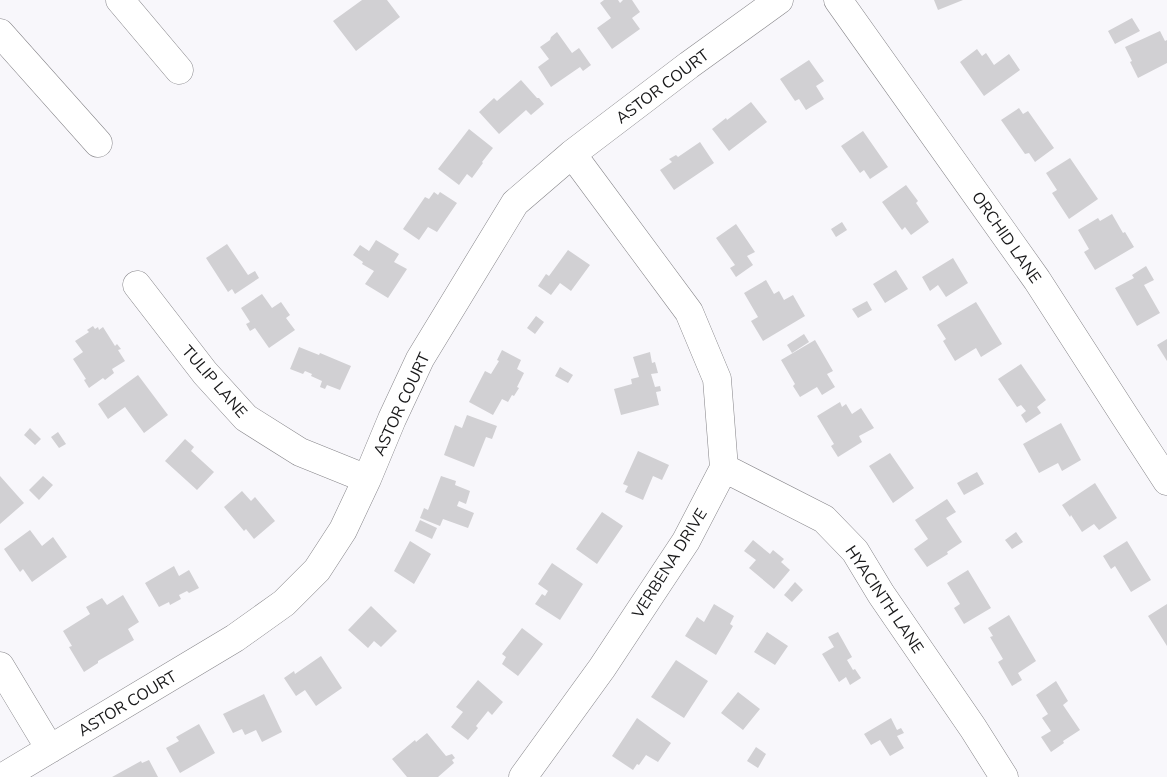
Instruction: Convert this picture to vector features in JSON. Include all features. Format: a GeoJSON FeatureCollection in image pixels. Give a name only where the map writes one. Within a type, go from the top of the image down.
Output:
{"type":"FeatureCollection","features":[{"type":"Feature","properties":{"kind":"street"},"geometry":{"type":"LineString","coordinates":[[120,0],[180,70]]}},
{"type":"Feature","properties":{"kind":"street","name":"ASTOR COURT"},"geometry":{"type":"LineString","coordinates":[[3,777],[235,638],[284,603],[317,570],[343,530],[420,359],[515,203],[572,154],[689,65],[779,0]]}},
{"type":"Feature","properties":{"kind":"street","name":"ORCHID LANE"},"geometry":{"type":"LineString","coordinates":[[838,0],[1037,280],[1167,480]]}},
{"type":"Feature","properties":{"kind":"street"},"geometry":{"type":"LineString","coordinates":[[0,33],[98,143]]}},
{"type":"Feature","properties":{"kind":"street"},"geometry":{"type":"LineString","coordinates":[[572,154],[689,312],[717,379],[724,468]]}},
{"type":"Feature","properties":{"kind":"street","name":"TULIP LANE"},"geometry":{"type":"LineString","coordinates":[[138,285],[205,373],[246,418],[300,452],[367,479]]}},
{"type":"Feature","properties":{"kind":"street","name":"VERBENA DRIVE"},"geometry":{"type":"LineString","coordinates":[[523,777],[602,668],[686,540],[724,468]]}},
{"type":"Feature","properties":{"kind":"street","name":"HYACINTH LANE"},"geometry":{"type":"LineString","coordinates":[[724,468],[824,519],[855,551],[881,594],[973,728],[1004,777]]}},
{"type":"Feature","properties":{"kind":"street"},"geometry":{"type":"LineString","coordinates":[[0,666],[50,749]]}},
{"type":"Feature","properties":{"kind":"building"},"geometry":{"type":"Polygon","coordinates":[[[362,0],[387,0],[400,17],[356,51],[333,21],[362,0]]]}},
{"type":"Feature","properties":{"kind":"building"},"geometry":{"type":"Polygon","coordinates":[[[604,0],[618,0],[620,3],[623,0],[632,0],[640,12],[632,18],[640,29],[612,49],[597,28],[611,18],[600,3],[604,0]]]}},
{"type":"Feature","properties":{"kind":"building"},"geometry":{"type":"Polygon","coordinates":[[[934,0],[963,0],[938,10],[934,0]]]}},
{"type":"Feature","properties":{"kind":"building"},"geometry":{"type":"Polygon","coordinates":[[[1132,18],[1140,31],[1115,44],[1108,31],[1132,18]]]}},
{"type":"Feature","properties":{"kind":"building"},"geometry":{"type":"Polygon","coordinates":[[[1160,31],[1165,41],[1167,40],[1167,63],[1138,78],[1125,47],[1160,31]]]}},
{"type":"Feature","properties":{"kind":"building"},"geometry":{"type":"Polygon","coordinates":[[[557,32],[572,53],[579,48],[591,65],[583,71],[580,67],[551,87],[538,67],[549,59],[540,47],[557,32]]]}},
{"type":"Feature","properties":{"kind":"building"},"geometry":{"type":"Polygon","coordinates":[[[977,49],[982,56],[986,53],[994,65],[1009,54],[1020,70],[984,96],[960,62],[977,49]]]}},
{"type":"Feature","properties":{"kind":"building"},"geometry":{"type":"Polygon","coordinates":[[[809,60],[824,81],[816,86],[824,99],[806,110],[799,99],[795,101],[780,79],[809,60]]]}},
{"type":"Feature","properties":{"kind":"building"},"geometry":{"type":"Polygon","coordinates":[[[521,80],[544,104],[531,115],[526,110],[499,134],[479,112],[494,98],[497,101],[521,80]]]}},
{"type":"Feature","properties":{"kind":"building"},"geometry":{"type":"Polygon","coordinates":[[[751,102],[767,122],[729,151],[712,129],[751,102]]]}},
{"type":"Feature","properties":{"kind":"building"},"geometry":{"type":"Polygon","coordinates":[[[1019,108],[1023,114],[1028,111],[1054,148],[1035,162],[1029,153],[1025,154],[1001,120],[1019,108]]]}},
{"type":"Feature","properties":{"kind":"building"},"geometry":{"type":"Polygon","coordinates":[[[469,129],[493,148],[472,178],[467,174],[459,185],[438,169],[469,129]]]}},
{"type":"Feature","properties":{"kind":"building"},"geometry":{"type":"Polygon","coordinates":[[[863,131],[888,167],[870,179],[864,170],[860,173],[841,146],[863,131]]]}},
{"type":"Feature","properties":{"kind":"building"},"geometry":{"type":"Polygon","coordinates":[[[700,142],[714,163],[674,190],[660,170],[672,162],[669,159],[676,155],[678,157],[700,142]]]}},
{"type":"Feature","properties":{"kind":"building"},"geometry":{"type":"Polygon","coordinates":[[[1070,158],[1098,199],[1069,219],[1052,193],[1057,190],[1046,173],[1070,158]]]}},
{"type":"Feature","properties":{"kind":"building"},"geometry":{"type":"Polygon","coordinates":[[[906,185],[918,201],[916,203],[929,222],[911,235],[905,227],[902,230],[882,202],[906,185]]]}},
{"type":"Feature","properties":{"kind":"building"},"geometry":{"type":"Polygon","coordinates":[[[434,192],[438,195],[440,192],[457,203],[437,232],[428,227],[419,240],[403,229],[425,197],[429,199],[434,192]]]}},
{"type":"Feature","properties":{"kind":"building"},"geometry":{"type":"Polygon","coordinates":[[[1112,214],[1134,247],[1095,270],[1084,252],[1089,249],[1078,230],[1098,218],[1100,221],[1112,214]]]}},
{"type":"Feature","properties":{"kind":"building"},"geometry":{"type":"Polygon","coordinates":[[[842,222],[847,230],[836,237],[831,229],[842,222]]]}},
{"type":"Feature","properties":{"kind":"building"},"geometry":{"type":"Polygon","coordinates":[[[736,224],[755,252],[747,256],[753,265],[736,277],[730,268],[735,265],[716,238],[736,224]]]}},
{"type":"Feature","properties":{"kind":"building"},"geometry":{"type":"Polygon","coordinates":[[[376,240],[399,254],[394,262],[407,269],[388,298],[365,284],[374,271],[362,264],[363,262],[353,255],[360,245],[369,251],[376,240]]]}},
{"type":"Feature","properties":{"kind":"building"},"geometry":{"type":"Polygon","coordinates":[[[227,244],[248,275],[255,271],[259,278],[235,294],[232,289],[228,292],[206,258],[227,244]]]}},
{"type":"Feature","properties":{"kind":"building"},"geometry":{"type":"Polygon","coordinates":[[[568,250],[590,265],[571,291],[560,283],[551,295],[538,286],[546,274],[549,276],[568,250]]]}},
{"type":"Feature","properties":{"kind":"building"},"geometry":{"type":"Polygon","coordinates":[[[953,258],[968,283],[946,297],[938,285],[930,291],[922,277],[953,258]]]}},
{"type":"Feature","properties":{"kind":"building"},"geometry":{"type":"Polygon","coordinates":[[[1146,266],[1154,280],[1144,285],[1160,313],[1137,326],[1115,288],[1134,278],[1132,275],[1146,266]]]}},
{"type":"Feature","properties":{"kind":"building"},"geometry":{"type":"Polygon","coordinates":[[[896,270],[908,289],[885,303],[873,284],[896,270]]]}},
{"type":"Feature","properties":{"kind":"building"},"geometry":{"type":"Polygon","coordinates":[[[766,280],[774,294],[779,291],[784,300],[793,295],[805,316],[763,341],[751,321],[758,317],[744,293],[766,280]]]}},
{"type":"Feature","properties":{"kind":"building"},"geometry":{"type":"Polygon","coordinates":[[[262,294],[272,308],[281,302],[290,315],[286,318],[295,330],[269,348],[255,328],[250,331],[246,324],[250,322],[241,308],[262,294]]]}},
{"type":"Feature","properties":{"kind":"building"},"geometry":{"type":"Polygon","coordinates":[[[867,301],[872,310],[858,318],[852,309],[867,301]]]}},
{"type":"Feature","properties":{"kind":"building"},"geometry":{"type":"Polygon","coordinates":[[[976,302],[1002,344],[981,357],[976,348],[955,361],[943,341],[946,339],[937,325],[976,302]]]}},
{"type":"Feature","properties":{"kind":"building"},"geometry":{"type":"Polygon","coordinates":[[[536,316],[544,322],[535,334],[527,328],[536,316]]]}},
{"type":"Feature","properties":{"kind":"building"},"geometry":{"type":"Polygon","coordinates":[[[93,326],[95,329],[98,327],[99,330],[103,327],[115,346],[117,344],[121,349],[118,350],[125,361],[112,369],[114,373],[105,380],[103,378],[89,388],[84,380],[86,379],[73,359],[83,352],[75,341],[89,332],[87,330],[93,326]]]}},
{"type":"Feature","properties":{"kind":"building"},"geometry":{"type":"Polygon","coordinates":[[[804,334],[809,342],[792,353],[787,345],[804,334]]]}},
{"type":"Feature","properties":{"kind":"building"},"geometry":{"type":"Polygon","coordinates":[[[1167,339],[1167,361],[1157,345],[1167,339]]]}},
{"type":"Feature","properties":{"kind":"building"},"geometry":{"type":"Polygon","coordinates":[[[815,340],[833,371],[827,374],[835,387],[822,395],[817,387],[800,397],[781,360],[815,340]]]}},
{"type":"Feature","properties":{"kind":"building"},"geometry":{"type":"Polygon","coordinates":[[[299,347],[319,355],[320,353],[351,366],[340,390],[327,385],[325,389],[320,387],[322,381],[311,376],[312,374],[305,371],[303,374],[290,369],[299,347]]]}},
{"type":"Feature","properties":{"kind":"building"},"geometry":{"type":"Polygon","coordinates":[[[502,350],[521,360],[517,369],[524,373],[514,396],[512,395],[508,402],[502,399],[493,415],[469,402],[485,371],[491,374],[499,361],[497,360],[502,350]]]}},
{"type":"Feature","properties":{"kind":"building"},"geometry":{"type":"Polygon","coordinates":[[[650,352],[652,363],[655,362],[658,373],[651,374],[655,387],[660,386],[661,391],[656,392],[659,405],[621,415],[614,389],[632,384],[631,379],[639,377],[633,357],[650,352]]]}},
{"type":"Feature","properties":{"kind":"building"},"geometry":{"type":"Polygon","coordinates":[[[1021,364],[1046,400],[1037,407],[1041,413],[1026,423],[1021,415],[1026,411],[1021,405],[1017,407],[998,379],[1021,364]]]}},
{"type":"Feature","properties":{"kind":"building"},"geometry":{"type":"Polygon","coordinates":[[[560,367],[573,375],[568,383],[555,376],[560,367]]]}},
{"type":"Feature","properties":{"kind":"building"},"geometry":{"type":"Polygon","coordinates":[[[138,375],[168,415],[144,433],[125,407],[108,419],[98,404],[138,375]]]}},
{"type":"Feature","properties":{"kind":"building"},"geometry":{"type":"Polygon","coordinates":[[[840,402],[842,407],[846,404],[852,414],[861,408],[874,428],[859,436],[862,442],[838,457],[831,446],[834,444],[817,416],[840,402]]]}},
{"type":"Feature","properties":{"kind":"building"},"geometry":{"type":"Polygon","coordinates":[[[467,415],[497,426],[492,439],[486,437],[474,467],[444,455],[455,425],[462,428],[467,415]]]}},
{"type":"Feature","properties":{"kind":"building"},"geometry":{"type":"Polygon","coordinates":[[[1061,423],[1081,460],[1062,471],[1058,463],[1039,473],[1023,444],[1061,423]]]}},
{"type":"Feature","properties":{"kind":"building"},"geometry":{"type":"Polygon","coordinates":[[[30,428],[41,439],[35,445],[24,435],[30,428]]]}},
{"type":"Feature","properties":{"kind":"building"},"geometry":{"type":"Polygon","coordinates":[[[58,432],[66,444],[59,448],[51,437],[58,432]]]}},
{"type":"Feature","properties":{"kind":"building"},"geometry":{"type":"Polygon","coordinates":[[[185,439],[194,447],[191,451],[214,472],[197,490],[165,461],[185,439]]]}},
{"type":"Feature","properties":{"kind":"building"},"geometry":{"type":"Polygon","coordinates":[[[638,451],[669,465],[662,480],[653,476],[643,500],[625,492],[628,486],[623,484],[638,451]]]}},
{"type":"Feature","properties":{"kind":"building"},"geometry":{"type":"Polygon","coordinates":[[[890,453],[914,488],[893,503],[869,466],[890,453]]]}},
{"type":"Feature","properties":{"kind":"building"},"geometry":{"type":"Polygon","coordinates":[[[977,472],[984,484],[964,495],[957,483],[977,472]]]}},
{"type":"Feature","properties":{"kind":"building"},"geometry":{"type":"Polygon","coordinates":[[[0,476],[24,503],[0,524],[0,476]]]}},
{"type":"Feature","properties":{"kind":"building"},"geometry":{"type":"Polygon","coordinates":[[[43,476],[53,485],[39,500],[29,490],[43,476]]]}},
{"type":"Feature","properties":{"kind":"building"},"geometry":{"type":"Polygon","coordinates":[[[441,476],[456,481],[455,485],[470,491],[466,504],[459,501],[457,506],[474,513],[468,528],[443,519],[440,526],[420,518],[424,508],[428,510],[441,476]]]}},
{"type":"Feature","properties":{"kind":"building"},"geometry":{"type":"Polygon","coordinates":[[[1095,483],[1117,518],[1099,530],[1094,524],[1082,532],[1062,505],[1095,483]]]}},
{"type":"Feature","properties":{"kind":"building"},"geometry":{"type":"Polygon","coordinates":[[[242,491],[251,501],[255,497],[275,521],[254,539],[246,529],[244,531],[224,507],[242,491]]]}},
{"type":"Feature","properties":{"kind":"building"},"geometry":{"type":"Polygon","coordinates":[[[947,499],[956,512],[946,518],[962,542],[947,552],[948,554],[927,567],[914,549],[928,539],[915,520],[947,499]]]}},
{"type":"Feature","properties":{"kind":"building"},"geometry":{"type":"Polygon","coordinates":[[[602,512],[623,526],[597,564],[576,549],[602,512]]]}},
{"type":"Feature","properties":{"kind":"building"},"geometry":{"type":"Polygon","coordinates":[[[420,520],[437,528],[432,539],[415,531],[420,520]]]}},
{"type":"Feature","properties":{"kind":"building"},"geometry":{"type":"Polygon","coordinates":[[[30,530],[42,546],[53,537],[67,557],[32,582],[23,569],[20,572],[4,549],[30,530]]]}},
{"type":"Feature","properties":{"kind":"building"},"geometry":{"type":"Polygon","coordinates":[[[1016,532],[1023,542],[1012,549],[1005,540],[1016,532]]]}},
{"type":"Feature","properties":{"kind":"building"},"geometry":{"type":"Polygon","coordinates":[[[753,540],[770,554],[773,550],[784,559],[781,562],[790,570],[774,589],[749,568],[756,560],[744,551],[753,540]]]}},
{"type":"Feature","properties":{"kind":"building"},"geometry":{"type":"Polygon","coordinates":[[[410,541],[431,554],[414,584],[394,571],[410,541]]]}},
{"type":"Feature","properties":{"kind":"building"},"geometry":{"type":"Polygon","coordinates":[[[1127,541],[1151,580],[1131,592],[1115,566],[1111,569],[1103,556],[1127,541]]]}},
{"type":"Feature","properties":{"kind":"building"},"geometry":{"type":"Polygon","coordinates":[[[552,563],[583,584],[560,620],[535,604],[542,594],[545,596],[548,591],[538,584],[552,563]]]}},
{"type":"Feature","properties":{"kind":"building"},"geometry":{"type":"Polygon","coordinates":[[[174,566],[179,576],[189,570],[199,588],[179,595],[181,599],[170,605],[169,602],[159,607],[145,583],[174,566]]]}},
{"type":"Feature","properties":{"kind":"building"},"geometry":{"type":"Polygon","coordinates":[[[968,570],[991,608],[964,624],[954,608],[960,604],[947,583],[968,570]]]}},
{"type":"Feature","properties":{"kind":"building"},"geometry":{"type":"Polygon","coordinates":[[[795,582],[803,590],[792,602],[784,595],[795,582]]]}},
{"type":"Feature","properties":{"kind":"building"},"geometry":{"type":"Polygon","coordinates":[[[123,595],[139,622],[128,629],[134,640],[98,661],[98,663],[84,672],[69,647],[72,646],[63,631],[90,614],[86,607],[102,598],[107,605],[123,595]]]}},
{"type":"Feature","properties":{"kind":"building"},"geometry":{"type":"Polygon","coordinates":[[[714,604],[734,616],[730,624],[733,626],[716,655],[685,636],[697,617],[704,622],[714,604]]]}},
{"type":"Feature","properties":{"kind":"building"},"geometry":{"type":"Polygon","coordinates":[[[1167,604],[1167,646],[1148,616],[1167,604]]]}},
{"type":"Feature","properties":{"kind":"building"},"geometry":{"type":"Polygon","coordinates":[[[371,606],[397,631],[381,647],[374,641],[368,648],[348,630],[371,606]]]}},
{"type":"Feature","properties":{"kind":"building"},"geometry":{"type":"Polygon","coordinates":[[[1009,615],[1036,661],[1018,673],[1022,680],[1012,686],[998,662],[1003,659],[990,637],[993,636],[988,628],[1009,615]]]}},
{"type":"Feature","properties":{"kind":"building"},"geometry":{"type":"Polygon","coordinates":[[[522,628],[543,644],[518,676],[502,664],[506,657],[502,654],[522,628]]]}},
{"type":"Feature","properties":{"kind":"building"},"geometry":{"type":"Polygon","coordinates":[[[767,632],[788,646],[775,665],[754,652],[767,632]]]}},
{"type":"Feature","properties":{"kind":"building"},"geometry":{"type":"Polygon","coordinates":[[[838,632],[852,657],[847,660],[861,678],[850,685],[846,677],[839,682],[822,654],[834,647],[828,637],[838,632]]]}},
{"type":"Feature","properties":{"kind":"building"},"geometry":{"type":"Polygon","coordinates":[[[321,656],[342,688],[316,706],[305,690],[296,696],[284,678],[294,671],[295,674],[321,656]]]}},
{"type":"Feature","properties":{"kind":"building"},"geometry":{"type":"Polygon","coordinates":[[[676,660],[708,681],[684,718],[651,697],[676,660]]]}},
{"type":"Feature","properties":{"kind":"building"},"geometry":{"type":"Polygon","coordinates":[[[478,680],[503,702],[492,715],[488,711],[468,740],[451,727],[463,712],[456,707],[478,680]]]}},
{"type":"Feature","properties":{"kind":"building"},"geometry":{"type":"Polygon","coordinates":[[[1056,681],[1068,701],[1063,705],[1080,730],[1063,741],[1064,743],[1051,752],[1041,737],[1051,731],[1042,718],[1048,714],[1036,695],[1056,681]]]}},
{"type":"Feature","properties":{"kind":"building"},"geometry":{"type":"Polygon","coordinates":[[[738,692],[760,709],[743,730],[721,713],[738,692]]]}},
{"type":"Feature","properties":{"kind":"building"},"geometry":{"type":"Polygon","coordinates":[[[264,694],[282,732],[262,742],[256,730],[245,735],[242,729],[233,733],[223,714],[264,694]]]}},
{"type":"Feature","properties":{"kind":"building"},"geometry":{"type":"Polygon","coordinates":[[[637,718],[671,743],[658,762],[646,755],[633,770],[612,756],[637,718]]]}},
{"type":"Feature","properties":{"kind":"building"},"geometry":{"type":"Polygon","coordinates":[[[891,718],[897,730],[901,728],[904,733],[897,736],[904,748],[890,756],[880,740],[871,745],[864,734],[891,718]]]}},
{"type":"Feature","properties":{"kind":"building"},"geometry":{"type":"Polygon","coordinates":[[[199,724],[215,753],[180,773],[166,748],[179,741],[176,737],[199,724]]]}},
{"type":"Feature","properties":{"kind":"building"},"geometry":{"type":"Polygon","coordinates":[[[427,733],[446,756],[452,754],[455,758],[452,760],[454,763],[438,777],[407,777],[392,759],[415,740],[416,742],[427,733]]]}},
{"type":"Feature","properties":{"kind":"building"},"geometry":{"type":"Polygon","coordinates":[[[756,747],[766,754],[758,768],[747,761],[756,747]]]}},
{"type":"Feature","properties":{"kind":"building"},"geometry":{"type":"Polygon","coordinates":[[[149,760],[158,777],[112,777],[141,761],[142,763],[149,760]]]}}]}
